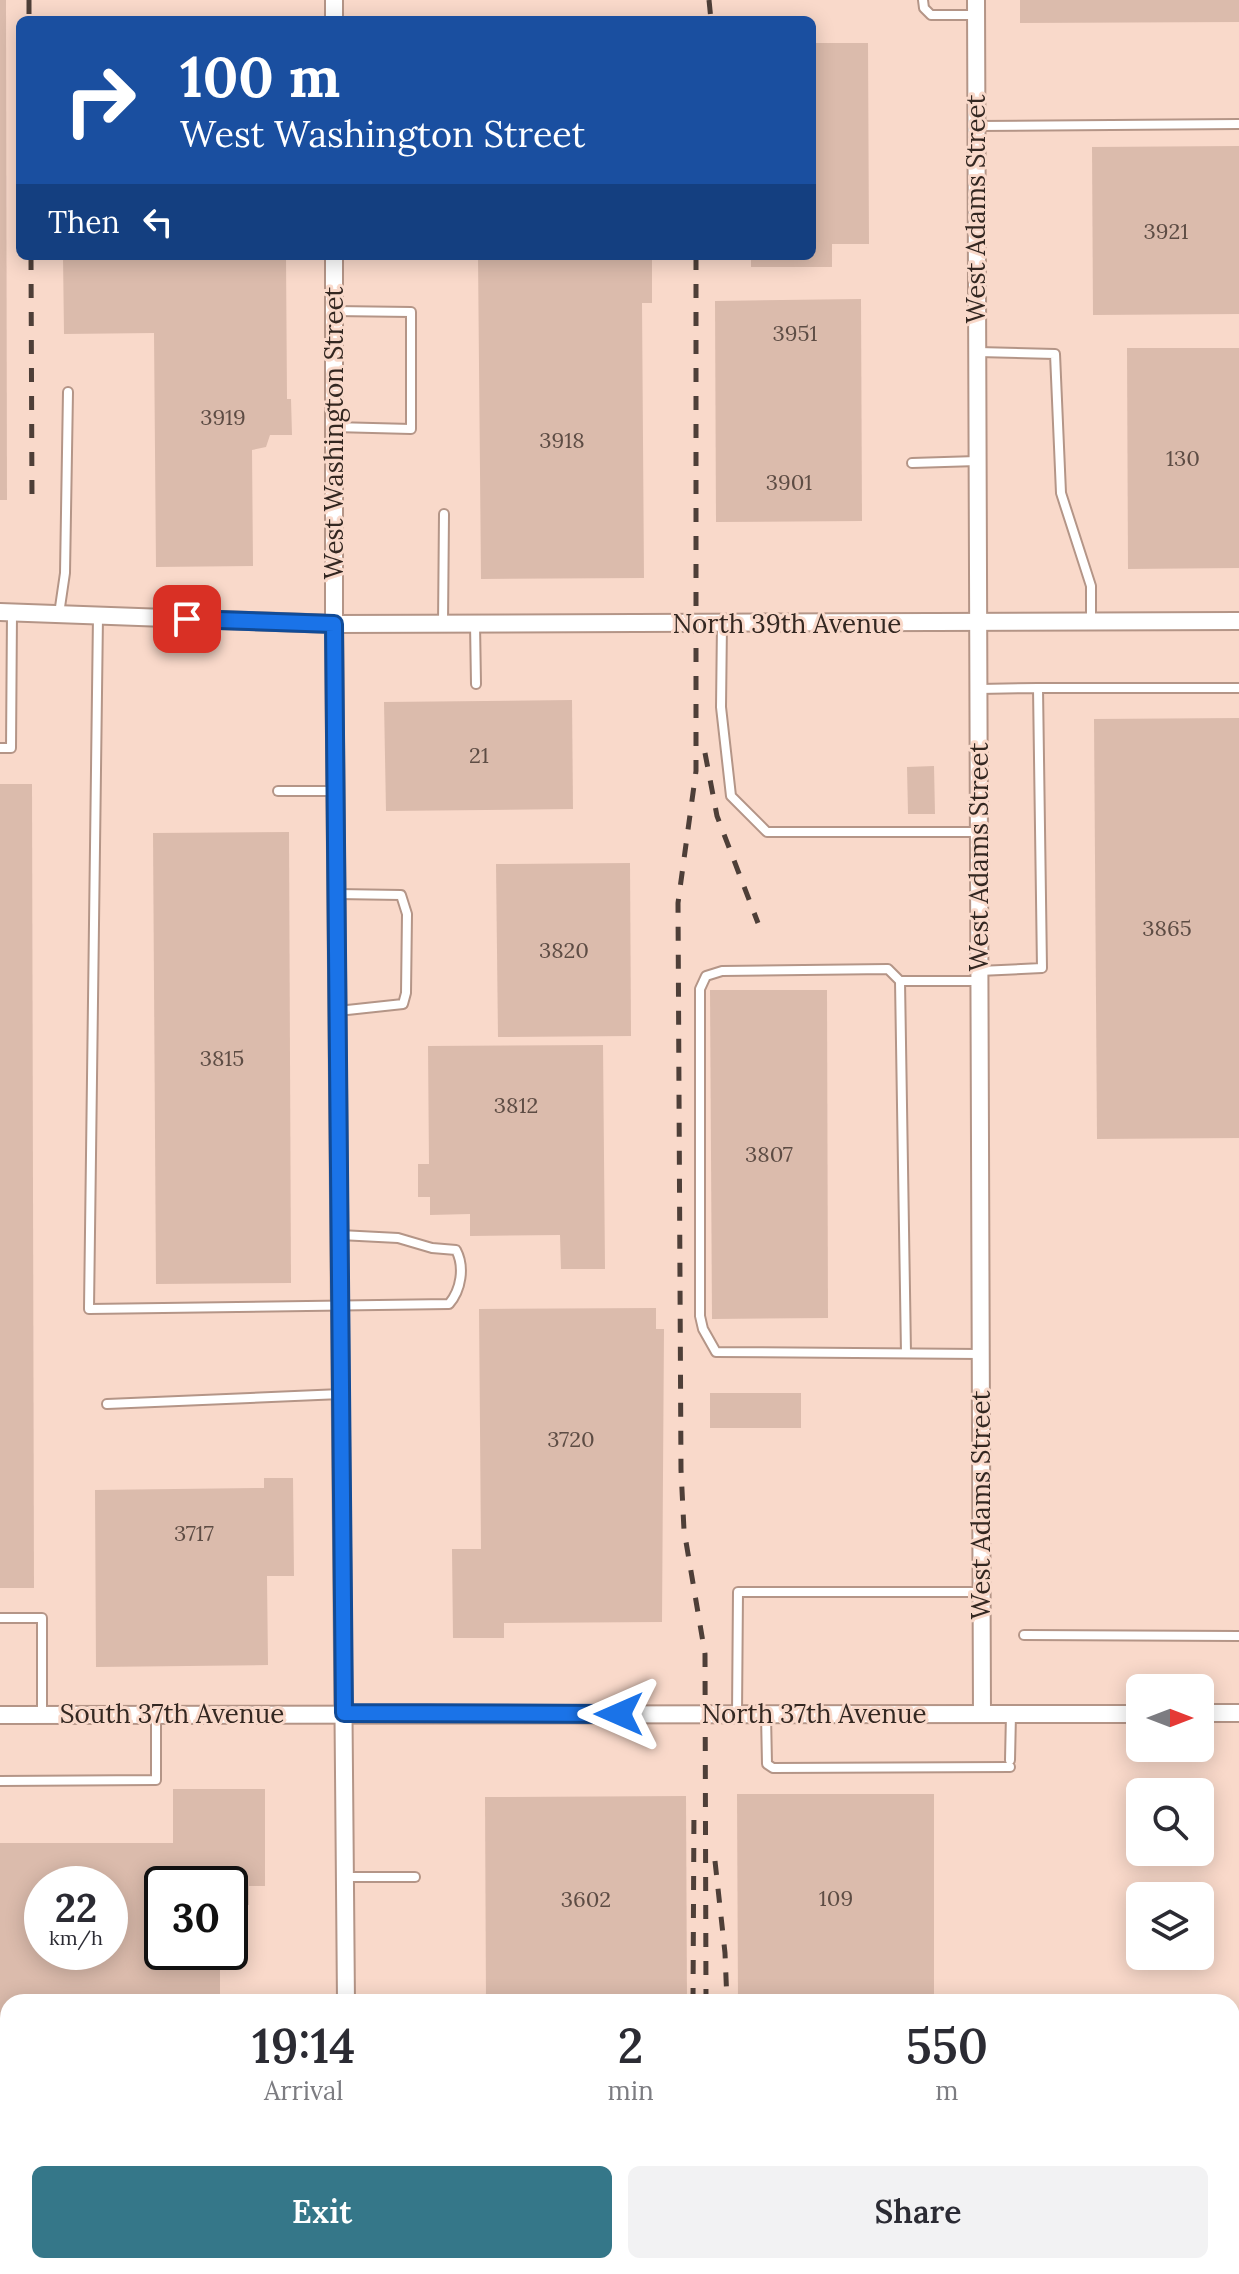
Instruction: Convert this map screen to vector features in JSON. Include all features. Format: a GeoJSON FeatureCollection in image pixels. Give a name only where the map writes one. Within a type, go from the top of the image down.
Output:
{"type":"FeatureCollection","features":[{"type":"Feature","properties":{"kind":"street","name":"West Adams Street"},"geometry":{"type":"LineString","coordinates":[[976,8],[982,1714]]}},
{"type":"Feature","properties":{"kind":"street","name":"West Washington Street"},"geometry":{"type":"LineString","coordinates":[[334,260],[334,624],[346,1994]]}},
{"type":"Feature","properties":{"kind":"street","name":"North 39th Avenue"},"geometry":{"type":"LineString","coordinates":[[6,612],[334,624],[1239,621]]}},
{"type":"Feature","properties":{"kind":"street","name":"South 37th Avenue"},"geometry":{"type":"LineString","coordinates":[[0,1715],[344,1713]]}},
{"type":"Feature","properties":{"kind":"street","name":"North 37th Avenue"},"geometry":{"type":"LineString","coordinates":[[344,1713],[1126,1714]]}},
{"type":"Feature","properties":{"kind":"street"},"geometry":{"type":"LineString","coordinates":[[1214,1713],[1239,1713]]}},
{"type":"Feature","properties":{"kind":"lane"},"geometry":{"type":"LineString","coordinates":[[923,0],[924,8],[931,15],[976,8]]}},
{"type":"Feature","properties":{"kind":"lane"},"geometry":{"type":"LineString","coordinates":[[976,126],[1239,124]]}},
{"type":"Feature","properties":{"kind":"lane"},"geometry":{"type":"LineString","coordinates":[[334,311],[411,312],[411,429],[334,427]]}},
{"type":"Feature","properties":{"kind":"lane"},"geometry":{"type":"LineString","coordinates":[[977,351],[1055,354],[1061,493],[1091,586],[1091,622]]}},
{"type":"Feature","properties":{"kind":"lane"},"geometry":{"type":"LineString","coordinates":[[59,614],[65,573],[68,392]]}},
{"type":"Feature","properties":{"kind":"lane"},"geometry":{"type":"LineString","coordinates":[[912,463],[977,461]]}},
{"type":"Feature","properties":{"kind":"lane"},"geometry":{"type":"LineString","coordinates":[[443,624],[444,514]]}},
{"type":"Feature","properties":{"kind":"lane"},"geometry":{"type":"LineString","coordinates":[[0,748],[11,748],[6,612]]}},
{"type":"Feature","properties":{"kind":"lane"},"geometry":{"type":"LineString","coordinates":[[98,616],[89,1309],[449,1304],[456,1296],[460,1267],[456,1250],[432,1248],[398,1238],[340,1235]]}},
{"type":"Feature","properties":{"kind":"lane"},"geometry":{"type":"LineString","coordinates":[[475,624],[476,684]]}},
{"type":"Feature","properties":{"kind":"lane"},"geometry":{"type":"LineString","coordinates":[[722,624],[721,707],[731,796],[767,832],[979,832]]}},
{"type":"Feature","properties":{"kind":"lane"},"geometry":{"type":"LineString","coordinates":[[900,981],[1042,968],[1038,688]]}},
{"type":"Feature","properties":{"kind":"lane"},"geometry":{"type":"LineString","coordinates":[[978,689],[1239,688]]}},
{"type":"Feature","properties":{"kind":"lane"},"geometry":{"type":"LineString","coordinates":[[278,791],[336,791]]}},
{"type":"Feature","properties":{"kind":"lane"},"geometry":{"type":"LineString","coordinates":[[337,894],[401,895],[407,914],[406,993],[403,1004],[338,1011]]}},
{"type":"Feature","properties":{"kind":"lane"},"geometry":{"type":"LineString","coordinates":[[906,1353],[900,981],[888,969],[722,971],[706,976],[702,982],[700,1316],[703,1329],[716,1352],[980,1354]]}},
{"type":"Feature","properties":{"kind":"lane"},"geometry":{"type":"LineString","coordinates":[[107,1404],[341,1394]]}},
{"type":"Feature","properties":{"kind":"lane"},"geometry":{"type":"LineString","coordinates":[[737,1714],[738,1592],[981,1592]]}},
{"type":"Feature","properties":{"kind":"lane"},"geometry":{"type":"LineString","coordinates":[[0,1618],[42,1618],[42,1714]]}},
{"type":"Feature","properties":{"kind":"lane"},"geometry":{"type":"LineString","coordinates":[[1024,1635],[1239,1636]]}},
{"type":"Feature","properties":{"kind":"lane"},"geometry":{"type":"LineString","coordinates":[[0,1781],[156,1780],[156,1714]]}},
{"type":"Feature","properties":{"kind":"lane"},"geometry":{"type":"LineString","coordinates":[[766,1714],[767,1764],[773,1768],[1010,1764],[1011,1714]]}},
{"type":"Feature","properties":{"kind":"lane"},"geometry":{"type":"LineString","coordinates":[[345,1877],[415,1877]]}},
{"type":"Feature","properties":{"kind":"building"},"geometry":{"type":"Polygon","coordinates":[[[0,0],[6,0],[7,500],[0,500],[0,0]]]}},
{"type":"Feature","properties":{"kind":"building"},"geometry":{"type":"Polygon","coordinates":[[[1020,0],[1239,0],[1239,22],[1020,23],[1020,0]]]}},
{"type":"Feature","properties":{"kind":"building"},"geometry":{"type":"Polygon","coordinates":[[[816,43],[868,43],[869,244],[832,244],[832,267],[751,267],[751,260],[816,260],[816,43]]]}},
{"type":"Feature","properties":{"kind":"building"},"geometry":{"type":"Polygon","coordinates":[[[1239,146],[1239,314],[1093,315],[1092,147],[1239,146]]]}},
{"type":"Feature","properties":{"kind":"building"},"geometry":{"type":"Polygon","coordinates":[[[63,260],[286,260],[287,399],[291,399],[292,435],[270,435],[266,447],[252,450],[253,566],[156,567],[154,333],[64,334],[63,260]]]}},
{"type":"Feature","properties":{"kind":"building"},"geometry":{"type":"Polygon","coordinates":[[[478,260],[652,260],[652,303],[642,303],[644,578],[481,579],[478,260]]]}},
{"type":"Feature","properties":{"kind":"building"},"geometry":{"type":"Polygon","coordinates":[[[861,299],[862,521],[716,522],[715,301],[861,299]]]}},
{"type":"Feature","properties":{"kind":"building"},"geometry":{"type":"Polygon","coordinates":[[[1127,348],[1239,348],[1239,568],[1128,569],[1127,348]]]}},
{"type":"Feature","properties":{"kind":"building"},"geometry":{"type":"Polygon","coordinates":[[[572,700],[573,809],[386,811],[384,702],[572,700]]]}},
{"type":"Feature","properties":{"kind":"building"},"geometry":{"type":"Polygon","coordinates":[[[1239,718],[1239,1138],[1097,1139],[1094,719],[1239,718]]]}},
{"type":"Feature","properties":{"kind":"building"},"geometry":{"type":"Polygon","coordinates":[[[934,766],[935,814],[908,814],[907,767],[934,766]]]}},
{"type":"Feature","properties":{"kind":"building"},"geometry":{"type":"Polygon","coordinates":[[[0,784],[32,784],[34,1588],[0,1588],[0,784]]]}},
{"type":"Feature","properties":{"kind":"building"},"geometry":{"type":"Polygon","coordinates":[[[289,832],[291,1283],[156,1284],[153,833],[289,832]]]}},
{"type":"Feature","properties":{"kind":"building"},"geometry":{"type":"Polygon","coordinates":[[[630,863],[631,1036],[498,1037],[496,864],[630,863]]]}},
{"type":"Feature","properties":{"kind":"building"},"geometry":{"type":"Polygon","coordinates":[[[710,990],[827,990],[828,1318],[712,1319],[710,990]]]}},
{"type":"Feature","properties":{"kind":"building"},"geometry":{"type":"Polygon","coordinates":[[[603,1045],[605,1269],[561,1269],[560,1235],[470,1236],[470,1214],[430,1215],[430,1197],[418,1197],[418,1164],[429,1164],[428,1046],[603,1045]]]}},
{"type":"Feature","properties":{"kind":"building"},"geometry":{"type":"Polygon","coordinates":[[[656,1308],[656,1329],[664,1329],[662,1622],[504,1623],[504,1638],[453,1638],[452,1549],[481,1549],[479,1309],[656,1308]]]}},
{"type":"Feature","properties":{"kind":"building"},"geometry":{"type":"Polygon","coordinates":[[[710,1393],[801,1393],[801,1428],[710,1428],[710,1393]]]}},
{"type":"Feature","properties":{"kind":"building"},"geometry":{"type":"Polygon","coordinates":[[[264,1478],[293,1478],[294,1576],[267,1576],[268,1665],[96,1667],[95,1490],[264,1488],[264,1478]]]}},
{"type":"Feature","properties":{"kind":"building"},"geometry":{"type":"Polygon","coordinates":[[[173,1789],[265,1789],[265,1886],[249,1886],[249,1905],[248,1866],[144,1866],[144,1970],[220,1970],[220,1994],[0,1994],[0,1843],[173,1843],[173,1789]]]}},
{"type":"Feature","properties":{"kind":"building"},"geometry":{"type":"Polygon","coordinates":[[[737,1794],[934,1794],[934,1994],[738,1994],[737,1794]]]}},
{"type":"Feature","properties":{"kind":"building"},"geometry":{"type":"Polygon","coordinates":[[[686,1796],[687,1994],[486,1994],[485,1797],[686,1796]]]}},
{"type":"Feature","properties":{"kind":"railway"},"geometry":{"type":"LineString","coordinates":[[29,0],[29,16]]}},
{"type":"Feature","properties":{"kind":"railway"},"geometry":{"type":"LineString","coordinates":[[709,0],[711,16]]}},
{"type":"Feature","properties":{"kind":"railway"},"geometry":{"type":"LineString","coordinates":[[31,260],[32,501]]}},
{"type":"Feature","properties":{"kind":"railway"},"geometry":{"type":"LineString","coordinates":[[696,260],[696,771],[678,903],[681,1470],[684,1530],[705,1654],[706,1994]]}},
{"type":"Feature","properties":{"kind":"railway"},"geometry":{"type":"LineString","coordinates":[[705,753],[717,816],[758,923]]}},
{"type":"Feature","properties":{"kind":"railway"},"geometry":{"type":"LineString","coordinates":[[693,1994],[694,1806]]}},
{"type":"Feature","properties":{"kind":"railway"},"geometry":{"type":"LineString","coordinates":[[715,1861],[727,1994]]}},
{"type":"Feature","properties":{"kind":"route"},"geometry":{"type":"LineString","coordinates":[[187,619],[334,624],[344,1713],[619,1714]]}}]}
